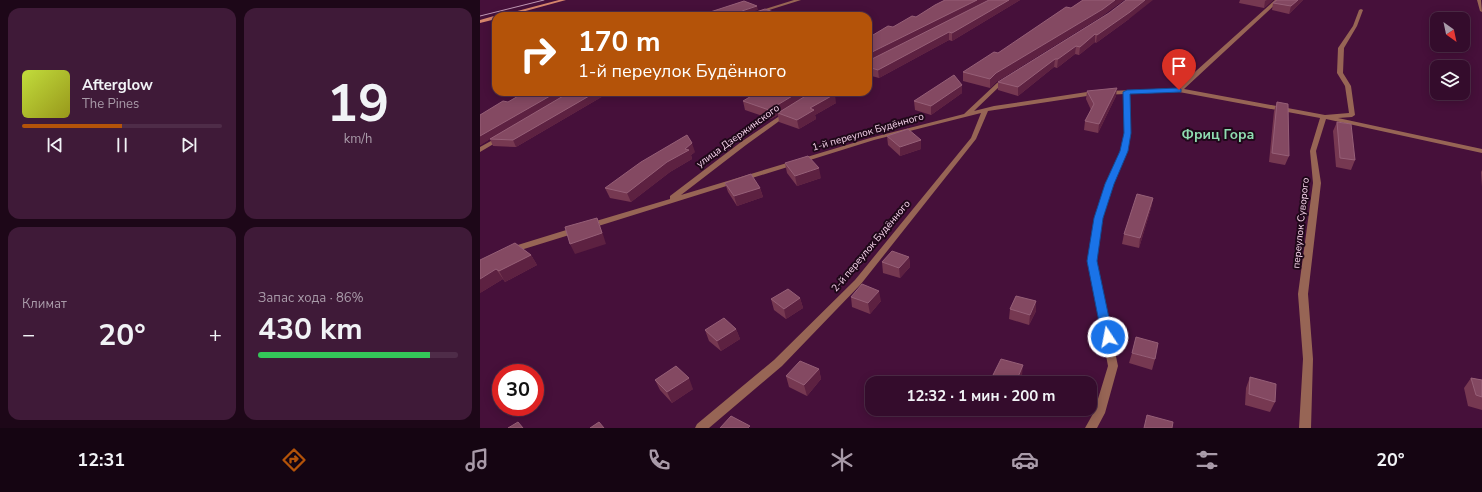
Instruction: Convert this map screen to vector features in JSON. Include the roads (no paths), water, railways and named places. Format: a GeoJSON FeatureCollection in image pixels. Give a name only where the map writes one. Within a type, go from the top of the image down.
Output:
{"type":"FeatureCollection","features":[{"type":"Feature","properties":{"kind":"main road"},"geometry":{"type":"LineString","coordinates":[[517,12],[564,0]]}},
{"type":"Feature","properties":{"kind":"main road"},"geometry":{"type":"LineString","coordinates":[[480,22],[492,18]]}},
{"type":"Feature","properties":{"kind":"street"},"geometry":{"type":"LineString","coordinates":[[758,12],[799,0]]}},
{"type":"Feature","properties":{"kind":"street"},"geometry":{"type":"LineString","coordinates":[[1179,90],[1278,0]]}},
{"type":"Feature","properties":{"kind":"street"},"geometry":{"type":"LineString","coordinates":[[1479,0],[1482,11]]}},
{"type":"Feature","properties":{"kind":"street"},"geometry":{"type":"LineString","coordinates":[[1323,117],[1352,115],[1348,86],[1340,73],[1341,48],[1355,26],[1361,10]]}},
{"type":"Feature","properties":{"kind":"street"},"geometry":{"type":"LineString","coordinates":[[966,116],[999,84],[1012,76]]}},
{"type":"Feature","properties":{"kind":"street","name":"1-й переулок Будённого"},"geometry":{"type":"LineString","coordinates":[[501,252],[872,139],[985,111],[1087,94],[1179,90],[1323,117]]}},
{"type":"Feature","properties":{"kind":"street"},"geometry":{"type":"LineString","coordinates":[[1091,428],[1099,413],[1113,366],[1092,261],[1099,218],[1109,184],[1124,151],[1128,133],[1127,92]]}},
{"type":"Feature","properties":{"kind":"street","name":"улица Дзержинского"},"geometry":{"type":"LineString","coordinates":[[669,201],[732,151],[795,108]]}},
{"type":"Feature","properties":{"kind":"street","name":"2-й переулок Будённого"},"geometry":{"type":"LineString","coordinates":[[701,428],[778,363],[858,282],[974,138],[985,111]]}},
{"type":"Feature","properties":{"kind":"street"},"geometry":{"type":"LineString","coordinates":[[1323,117],[1482,151]]}},
{"type":"Feature","properties":{"kind":"street","name":"переулок Суворого"},"geometry":{"type":"LineString","coordinates":[[1305,428],[1308,359],[1303,294],[1317,183],[1313,151],[1323,117]]}},
{"type":"Feature","properties":{"kind":"street"},"geometry":{"type":"LineString","coordinates":[[480,150],[506,134]]}},
{"type":"Feature","properties":{"kind":"tram line"},"geometry":{"type":"LineString","coordinates":[[496,12],[544,0]]}},
{"type":"Feature","properties":{"kind":"tram line"},"geometry":{"type":"LineString","coordinates":[[480,16],[492,13]]}},
{"type":"Feature","properties":{"kind":"district","name":"Фриц Гора"},"geometry":{"type":"Point","coordinates":[1218,134]}}]}
